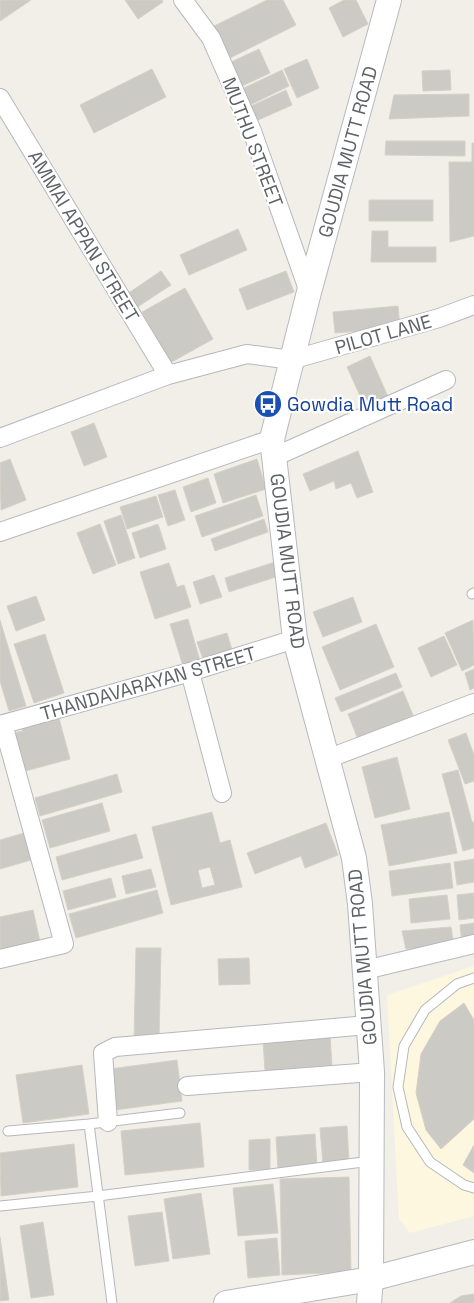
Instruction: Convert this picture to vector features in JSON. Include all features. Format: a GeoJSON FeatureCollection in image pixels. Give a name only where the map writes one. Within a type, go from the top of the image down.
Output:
{"type":"FeatureCollection","features":[{"type":"Feature","properties":{"kind":"main road","name":"GOUDIA MUTT ROAD"},"geometry":{"type":"LineString","coordinates":[[369,1303],[371,1279],[372,1072],[360,904],[354,858],[295,639],[273,448],[291,360],[389,0]]}},
{"type":"Feature","properties":{"kind":"main road"},"geometry":{"type":"LineString","coordinates":[[226,1303],[371,1279],[474,1252]]}},
{"type":"Feature","properties":{"kind":"street","name":"MUTHU STREET"},"geometry":{"type":"LineString","coordinates":[[182,0],[211,38],[252,131],[309,292]]}},
{"type":"Feature","properties":{"kind":"street","name":"AMMAI APPAN STREET"},"geometry":{"type":"LineString","coordinates":[[0,98],[168,375]]}},
{"type":"Feature","properties":{"kind":"street","name":"PILOT LANE"},"geometry":{"type":"LineString","coordinates":[[291,360],[439,318],[474,305]]}},
{"type":"Feature","properties":{"kind":"street"},"geometry":{"type":"LineString","coordinates":[[0,438],[168,375],[247,354],[291,360]]}},
{"type":"Feature","properties":{"kind":"street"},"geometry":{"type":"LineString","coordinates":[[0,532],[273,448],[446,380]]}},
{"type":"Feature","properties":{"kind":"street","name":"THANDAVARAYAN STREET"},"geometry":{"type":"LineString","coordinates":[[2,725],[190,672],[295,639]]}},
{"type":"Feature","properties":{"kind":"street"},"geometry":{"type":"LineString","coordinates":[[190,672],[222,793]]}},
{"type":"Feature","properties":{"kind":"street"},"geometry":{"type":"LineString","coordinates":[[327,759],[474,703]]}},
{"type":"Feature","properties":{"kind":"street"},"geometry":{"type":"LineString","coordinates":[[0,958],[64,944],[2,725]]}},
{"type":"Feature","properties":{"kind":"street"},"geometry":{"type":"LineString","coordinates":[[365,970],[474,944]]}},
{"type":"Feature","properties":{"kind":"street"},"geometry":{"type":"LineString","coordinates":[[108,1122],[103,1053],[115,1047],[368,1026]]}},
{"type":"Feature","properties":{"kind":"street"},"geometry":{"type":"LineString","coordinates":[[187,1086],[372,1072]]}},
{"type":"Feature","properties":{"kind":"lane"},"geometry":{"type":"LineString","coordinates":[[474,978],[457,984],[425,1010],[404,1046],[398,1087],[407,1127],[430,1162],[464,1185],[474,1188]]}},
{"type":"Feature","properties":{"kind":"lane"},"geometry":{"type":"LineString","coordinates":[[8,1131],[180,1113]]}},
{"type":"Feature","properties":{"kind":"lane"},"geometry":{"type":"LineString","coordinates":[[89,1124],[112,1303]]}},
{"type":"Feature","properties":{"kind":"lane"},"geometry":{"type":"LineString","coordinates":[[0,1206],[98,1196],[371,1162]]}},
{"type":"Feature","properties":{"kind":"shaded area"},"geometry":{"type":"Polygon","coordinates":[[[474,966],[474,1216],[410,1233],[399,1219],[387,995],[474,966]]]}},
{"type":"Feature","properties":{"kind":"building"},"geometry":{"type":"Polygon","coordinates":[[[0,0],[31,0],[0,21],[0,0]]]}},
{"type":"Feature","properties":{"kind":"building"},"geometry":{"type":"Polygon","coordinates":[[[125,0],[162,0],[163,2],[138,19],[125,0]]]}},
{"type":"Feature","properties":{"kind":"building"},"geometry":{"type":"Polygon","coordinates":[[[267,0],[283,0],[296,25],[226,60],[210,28],[267,0]]]}},
{"type":"Feature","properties":{"kind":"building"},"geometry":{"type":"Polygon","coordinates":[[[344,0],[356,0],[368,24],[343,37],[329,8],[344,0]]]}},
{"type":"Feature","properties":{"kind":"building"},"geometry":{"type":"Polygon","coordinates":[[[259,49],[270,73],[242,86],[231,62],[259,49]]]}},
{"type":"Feature","properties":{"kind":"building"},"geometry":{"type":"Polygon","coordinates":[[[307,59],[319,88],[297,98],[284,69],[307,59]]]}},
{"type":"Feature","properties":{"kind":"building"},"geometry":{"type":"Polygon","coordinates":[[[152,69],[166,97],[94,133],[80,105],[152,69]]]}},
{"type":"Feature","properties":{"kind":"building"},"geometry":{"type":"Polygon","coordinates":[[[282,70],[289,86],[250,105],[242,89],[282,70]]]}},
{"type":"Feature","properties":{"kind":"building"},"geometry":{"type":"Polygon","coordinates":[[[450,70],[451,90],[423,91],[422,71],[450,70]]]}},
{"type":"Feature","properties":{"kind":"building"},"geometry":{"type":"Polygon","coordinates":[[[286,90],[292,105],[256,121],[249,107],[286,90]]]}},
{"type":"Feature","properties":{"kind":"building"},"geometry":{"type":"Polygon","coordinates":[[[469,94],[469,116],[389,119],[394,95],[469,94]]]}},
{"type":"Feature","properties":{"kind":"building"},"geometry":{"type":"Polygon","coordinates":[[[386,141],[465,141],[465,156],[385,155],[386,141]]]}},
{"type":"Feature","properties":{"kind":"building"},"geometry":{"type":"Polygon","coordinates":[[[472,143],[474,143],[474,236],[450,242],[449,162],[472,162],[472,143]]]}},
{"type":"Feature","properties":{"kind":"building"},"geometry":{"type":"Polygon","coordinates":[[[369,200],[433,200],[433,221],[369,221],[369,200]]]}},
{"type":"Feature","properties":{"kind":"building"},"geometry":{"type":"Polygon","coordinates":[[[238,229],[247,250],[189,275],[180,255],[238,229]]]}},
{"type":"Feature","properties":{"kind":"building"},"geometry":{"type":"Polygon","coordinates":[[[372,231],[388,231],[388,247],[436,247],[436,262],[371,262],[372,231]]]}},
{"type":"Feature","properties":{"kind":"building"},"geometry":{"type":"Polygon","coordinates":[[[161,271],[171,285],[136,308],[127,294],[161,271]]]}},
{"type":"Feature","properties":{"kind":"building"},"geometry":{"type":"Polygon","coordinates":[[[286,271],[294,292],[247,310],[239,289],[286,271]]]}},
{"type":"Feature","properties":{"kind":"building"},"geometry":{"type":"Polygon","coordinates":[[[185,288],[213,339],[170,363],[142,312],[185,288]]]}},
{"type":"Feature","properties":{"kind":"building"},"geometry":{"type":"Polygon","coordinates":[[[398,306],[400,328],[335,333],[333,312],[398,306]]]}},
{"type":"Feature","properties":{"kind":"building"},"geometry":{"type":"Polygon","coordinates":[[[370,356],[389,399],[366,409],[347,367],[370,356]]]}},
{"type":"Feature","properties":{"kind":"building"},"geometry":{"type":"Polygon","coordinates":[[[94,423],[107,457],[84,466],[71,432],[94,423]]]}},
{"type":"Feature","properties":{"kind":"building"},"geometry":{"type":"Polygon","coordinates":[[[358,451],[373,492],[357,498],[351,483],[336,489],[334,481],[310,491],[303,474],[358,451]]]}},
{"type":"Feature","properties":{"kind":"building"},"geometry":{"type":"Polygon","coordinates":[[[10,459],[26,500],[1,510],[0,463],[10,459]]]}},
{"type":"Feature","properties":{"kind":"building"},"geometry":{"type":"Polygon","coordinates":[[[257,459],[266,489],[223,503],[214,474],[257,459]]]}},
{"type":"Feature","properties":{"kind":"building"},"geometry":{"type":"Polygon","coordinates":[[[208,478],[216,503],[191,512],[183,487],[208,478]]]}},
{"type":"Feature","properties":{"kind":"building"},"geometry":{"type":"Polygon","coordinates":[[[175,490],[185,520],[168,526],[158,495],[175,490]]]}},
{"type":"Feature","properties":{"kind":"building"},"geometry":{"type":"Polygon","coordinates":[[[256,495],[263,516],[202,537],[195,516],[256,495]]]}},
{"type":"Feature","properties":{"kind":"building"},"geometry":{"type":"Polygon","coordinates":[[[156,496],[163,517],[127,529],[120,507],[156,496]]]}},
{"type":"Feature","properties":{"kind":"building"},"geometry":{"type":"Polygon","coordinates":[[[121,515],[135,558],[118,564],[104,521],[121,515]]]}},
{"type":"Feature","properties":{"kind":"building"},"geometry":{"type":"Polygon","coordinates":[[[264,519],[268,532],[215,551],[211,539],[264,519]]]}},
{"type":"Feature","properties":{"kind":"building"},"geometry":{"type":"Polygon","coordinates":[[[100,524],[116,565],[93,574],[77,533],[100,524]]]}},
{"type":"Feature","properties":{"kind":"building"},"geometry":{"type":"Polygon","coordinates":[[[158,524],[166,549],[140,558],[132,533],[158,524]]]}},
{"type":"Feature","properties":{"kind":"building"},"geometry":{"type":"Polygon","coordinates":[[[275,562],[279,576],[229,592],[225,578],[275,562]]]}},
{"type":"Feature","properties":{"kind":"building"},"geometry":{"type":"Polygon","coordinates":[[[169,563],[177,587],[184,585],[191,607],[155,619],[140,572],[169,563]]]}},
{"type":"Feature","properties":{"kind":"building"},"geometry":{"type":"Polygon","coordinates":[[[214,575],[222,597],[200,604],[193,582],[214,575]]]}},
{"type":"Feature","properties":{"kind":"building"},"geometry":{"type":"Polygon","coordinates":[[[36,596],[45,620],[16,631],[7,606],[36,596]]]}},
{"type":"Feature","properties":{"kind":"building"},"geometry":{"type":"Polygon","coordinates":[[[353,597],[362,622],[323,637],[313,612],[353,597]]]}},
{"type":"Feature","properties":{"kind":"building"},"geometry":{"type":"Polygon","coordinates":[[[188,619],[200,661],[183,666],[170,624],[188,619]]]}},
{"type":"Feature","properties":{"kind":"building"},"geometry":{"type":"Polygon","coordinates":[[[0,620],[26,706],[9,711],[0,681],[0,620]]]}},
{"type":"Feature","properties":{"kind":"building"},"geometry":{"type":"Polygon","coordinates":[[[473,620],[474,665],[462,671],[445,633],[473,620]]]}},
{"type":"Feature","properties":{"kind":"building"},"geometry":{"type":"Polygon","coordinates":[[[376,624],[394,667],[340,690],[322,647],[376,624]]]}},
{"type":"Feature","properties":{"kind":"building"},"geometry":{"type":"Polygon","coordinates":[[[227,633],[233,653],[204,662],[197,642],[227,633]]]}},
{"type":"Feature","properties":{"kind":"building"},"geometry":{"type":"Polygon","coordinates":[[[45,634],[64,693],[34,703],[14,644],[45,634]]]}},
{"type":"Feature","properties":{"kind":"building"},"geometry":{"type":"Polygon","coordinates":[[[444,636],[457,665],[431,677],[418,648],[444,636]]]}},
{"type":"Feature","properties":{"kind":"building"},"geometry":{"type":"Polygon","coordinates":[[[474,669],[474,688],[470,690],[465,673],[474,669]]]}},
{"type":"Feature","properties":{"kind":"building"},"geometry":{"type":"Polygon","coordinates":[[[396,673],[402,687],[341,712],[335,698],[396,673]]]}},
{"type":"Feature","properties":{"kind":"building"},"geometry":{"type":"Polygon","coordinates":[[[403,691],[415,720],[359,742],[348,714],[403,691]]]}},
{"type":"Feature","properties":{"kind":"building"},"geometry":{"type":"Polygon","coordinates":[[[57,711],[70,759],[18,773],[13,733],[23,731],[20,721],[57,711]]]}},
{"type":"Feature","properties":{"kind":"building"},"geometry":{"type":"Polygon","coordinates":[[[466,733],[474,755],[474,781],[465,784],[448,740],[466,733]]]}},
{"type":"Feature","properties":{"kind":"building"},"geometry":{"type":"Polygon","coordinates":[[[397,757],[410,809],[375,818],[362,767],[397,757]]]}},
{"type":"Feature","properties":{"kind":"building"},"geometry":{"type":"Polygon","coordinates":[[[458,770],[472,822],[474,822],[474,848],[463,851],[442,774],[458,770]]]}},
{"type":"Feature","properties":{"kind":"building"},"geometry":{"type":"Polygon","coordinates":[[[117,774],[122,792],[40,816],[35,798],[117,774]]]}},
{"type":"Feature","properties":{"kind":"building"},"geometry":{"type":"Polygon","coordinates":[[[102,803],[110,831],[50,848],[42,820],[102,803]]]}},
{"type":"Feature","properties":{"kind":"building"},"geometry":{"type":"Polygon","coordinates":[[[212,812],[220,843],[230,840],[242,887],[171,905],[152,827],[212,812]],[[210,867],[198,870],[202,888],[215,885],[210,867]]]}},
{"type":"Feature","properties":{"kind":"building"},"geometry":{"type":"Polygon","coordinates":[[[449,812],[457,853],[389,866],[381,825],[449,812]]]}},
{"type":"Feature","properties":{"kind":"building"},"geometry":{"type":"Polygon","coordinates":[[[326,823],[338,855],[305,868],[301,856],[255,874],[247,853],[326,823]]]}},
{"type":"Feature","properties":{"kind":"building"},"geometry":{"type":"Polygon","coordinates":[[[24,833],[31,860],[0,869],[0,840],[24,833]]]}},
{"type":"Feature","properties":{"kind":"building"},"geometry":{"type":"Polygon","coordinates":[[[136,834],[143,858],[62,880],[56,857],[136,834]]]}},
{"type":"Feature","properties":{"kind":"building"},"geometry":{"type":"Polygon","coordinates":[[[474,859],[474,882],[457,885],[454,862],[474,859]]]}},
{"type":"Feature","properties":{"kind":"building"},"geometry":{"type":"Polygon","coordinates":[[[450,863],[453,888],[392,896],[389,871],[450,863]]]}},
{"type":"Feature","properties":{"kind":"building"},"geometry":{"type":"Polygon","coordinates":[[[151,869],[156,887],[126,894],[122,876],[151,869]]]}},
{"type":"Feature","properties":{"kind":"building"},"geometry":{"type":"Polygon","coordinates":[[[111,878],[116,897],[68,910],[63,891],[111,878]]]}},
{"type":"Feature","properties":{"kind":"building"},"geometry":{"type":"Polygon","coordinates":[[[157,890],[163,913],[76,938],[69,914],[157,890]]]}},
{"type":"Feature","properties":{"kind":"building"},"geometry":{"type":"Polygon","coordinates":[[[474,893],[474,918],[459,920],[457,895],[474,893]]]}},
{"type":"Feature","properties":{"kind":"building"},"geometry":{"type":"Polygon","coordinates":[[[447,895],[450,919],[411,923],[409,899],[447,895]]]}},
{"type":"Feature","properties":{"kind":"building"},"geometry":{"type":"Polygon","coordinates":[[[33,910],[41,946],[0,955],[0,917],[33,910]]]}},
{"type":"Feature","properties":{"kind":"building"},"geometry":{"type":"Polygon","coordinates":[[[474,923],[474,941],[462,944],[460,925],[474,923]]]}},
{"type":"Feature","properties":{"kind":"building"},"geometry":{"type":"Polygon","coordinates":[[[451,927],[454,946],[406,949],[402,931],[451,927]]]}},
{"type":"Feature","properties":{"kind":"building"},"geometry":{"type":"Polygon","coordinates":[[[136,948],[161,948],[159,1042],[134,1041],[136,948]]]}},
{"type":"Feature","properties":{"kind":"building"},"geometry":{"type":"Polygon","coordinates":[[[249,958],[250,984],[219,985],[218,959],[249,958]]]}},
{"type":"Feature","properties":{"kind":"building"},"geometry":{"type":"Polygon","coordinates":[[[464,1003],[474,1020],[474,1119],[441,1149],[426,1130],[416,1093],[421,1054],[440,1021],[464,1003]]]}},
{"type":"Feature","properties":{"kind":"building"},"geometry":{"type":"Polygon","coordinates":[[[330,1036],[332,1066],[265,1071],[263,1040],[330,1036]]]}},
{"type":"Feature","properties":{"kind":"building"},"geometry":{"type":"Polygon","coordinates":[[[177,1060],[182,1101],[115,1110],[110,1069],[177,1060]]]}},
{"type":"Feature","properties":{"kind":"building"},"geometry":{"type":"Polygon","coordinates":[[[82,1065],[89,1114],[23,1123],[16,1075],[82,1065]]]}},
{"type":"Feature","properties":{"kind":"building"},"geometry":{"type":"Polygon","coordinates":[[[200,1123],[204,1167],[125,1175],[121,1131],[200,1123]]]}},
{"type":"Feature","properties":{"kind":"building"},"geometry":{"type":"Polygon","coordinates":[[[347,1126],[349,1162],[323,1164],[320,1128],[347,1126]]]}},
{"type":"Feature","properties":{"kind":"building"},"geometry":{"type":"Polygon","coordinates":[[[315,1134],[317,1166],[278,1169],[276,1137],[315,1134]]]}},
{"type":"Feature","properties":{"kind":"building"},"geometry":{"type":"Polygon","coordinates":[[[270,1139],[270,1170],[249,1170],[249,1140],[270,1139]]]}},
{"type":"Feature","properties":{"kind":"building"},"geometry":{"type":"Polygon","coordinates":[[[74,1144],[78,1187],[1,1196],[0,1153],[74,1144]]]}},
{"type":"Feature","properties":{"kind":"building"},"geometry":{"type":"Polygon","coordinates":[[[474,1145],[474,1173],[463,1165],[474,1145]]]}},
{"type":"Feature","properties":{"kind":"building"},"geometry":{"type":"Polygon","coordinates":[[[349,1177],[351,1272],[282,1275],[280,1179],[349,1177]]]}},
{"type":"Feature","properties":{"kind":"building"},"geometry":{"type":"Polygon","coordinates":[[[273,1184],[278,1233],[238,1236],[233,1188],[273,1184]]]}},
{"type":"Feature","properties":{"kind":"building"},"geometry":{"type":"Polygon","coordinates":[[[201,1193],[210,1254],[173,1259],[164,1199],[201,1193]]]}},
{"type":"Feature","properties":{"kind":"building"},"geometry":{"type":"Polygon","coordinates":[[[162,1212],[169,1261],[135,1266],[128,1216],[162,1212]]]}},
{"type":"Feature","properties":{"kind":"building"},"geometry":{"type":"Polygon","coordinates":[[[43,1222],[54,1295],[31,1298],[20,1226],[43,1222]]]}},
{"type":"Feature","properties":{"kind":"building"},"geometry":{"type":"Polygon","coordinates":[[[0,1237],[9,1300],[0,1301],[0,1237]]]}},
{"type":"Feature","properties":{"kind":"building"},"geometry":{"type":"Polygon","coordinates":[[[277,1238],[280,1275],[248,1278],[245,1241],[277,1238]]]}},
{"type":"Feature","properties":{"kind":"building"},"geometry":{"type":"Polygon","coordinates":[[[474,1294],[474,1303],[450,1303],[461,1296],[474,1294]]]}},
{"type":"Feature","properties":{"kind":"place","name":"Gowdia Mutt Road"},"geometry":{"type":"Point","coordinates":[268,404]}}]}
